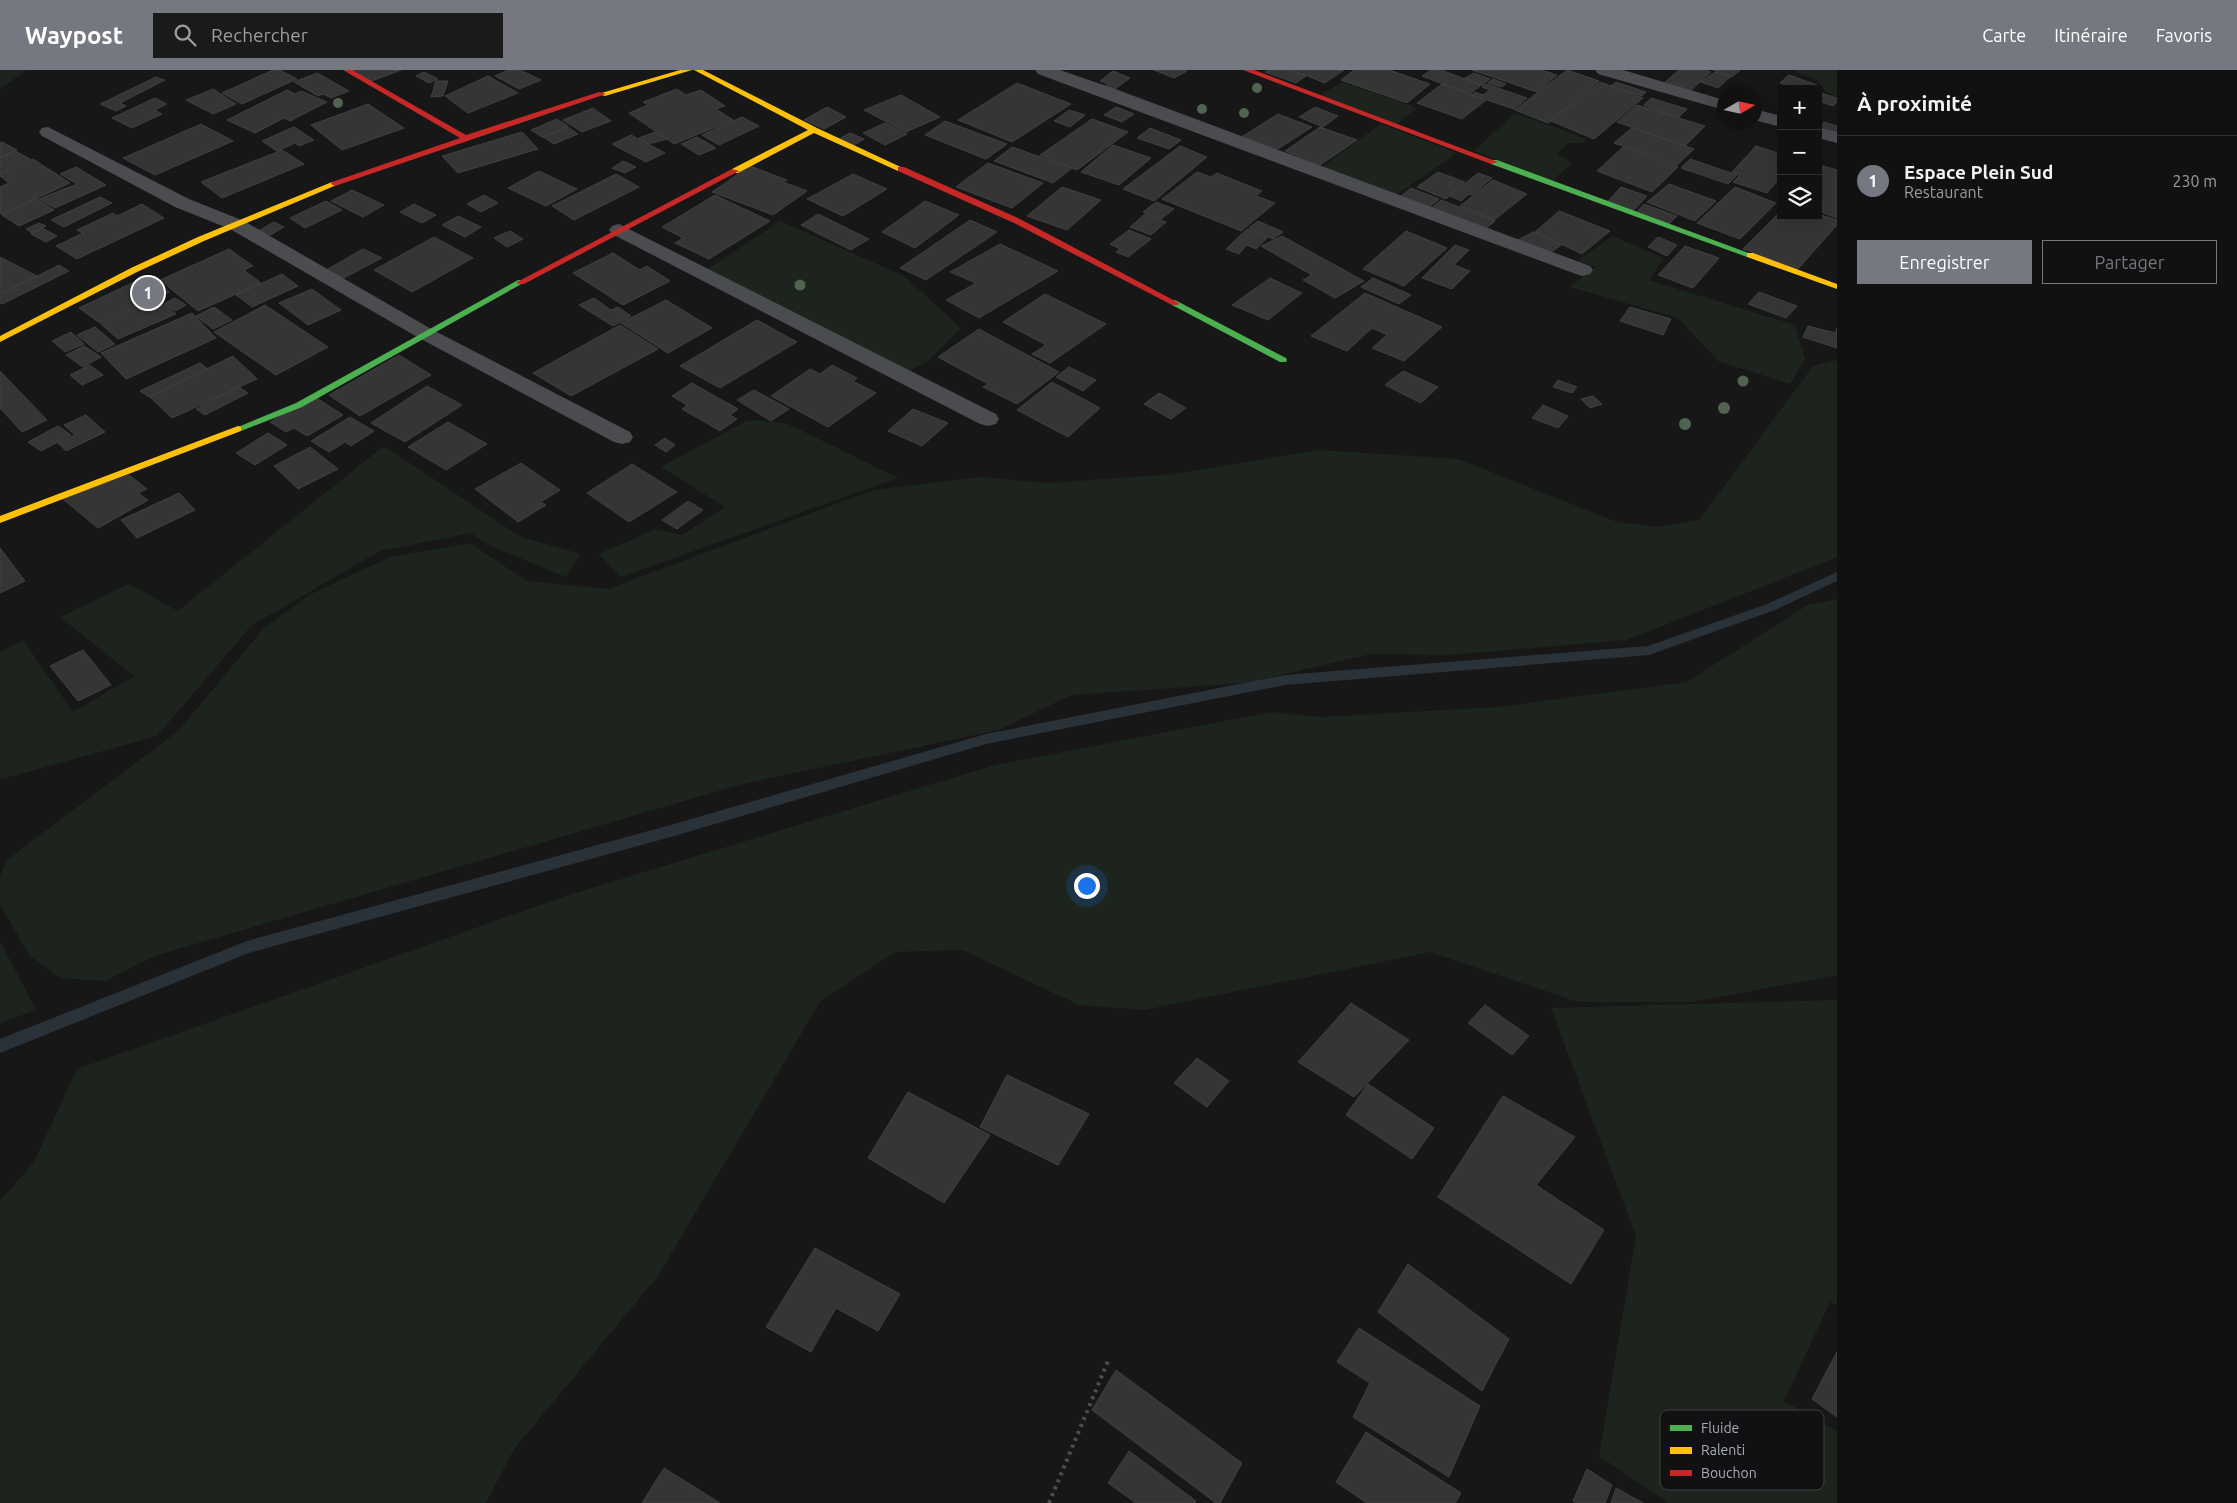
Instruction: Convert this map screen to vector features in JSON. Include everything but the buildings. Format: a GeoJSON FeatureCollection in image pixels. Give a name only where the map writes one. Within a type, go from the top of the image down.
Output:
{"type":"FeatureCollection","features":[{"type":"Feature","properties":{"kind":"main road"},"geometry":{"type":"LineString","coordinates":[[347,70],[464,138]]}},
{"type":"Feature","properties":{"kind":"main road"},"geometry":{"type":"LineString","coordinates":[[0,339],[134,270],[237,225],[464,138],[591,96],[688,70]]}},
{"type":"Feature","properties":{"kind":"main road"},"geometry":{"type":"LineString","coordinates":[[698,70],[814,130],[1017,221],[1283,360]]}},
{"type":"Feature","properties":{"kind":"main road"},"geometry":{"type":"LineString","coordinates":[[1247,70],[1555,185],[1837,287]]}},
{"type":"Feature","properties":{"kind":"main road"},"geometry":{"type":"LineString","coordinates":[[0,520],[299,405],[618,230],[814,130]]}},
{"type":"Feature","properties":{"kind":"street"},"geometry":{"type":"LineString","coordinates":[[1044,70],[1166,112],[1414,208],[1583,270]]}},
{"type":"Feature","properties":{"kind":"street"},"geometry":{"type":"LineString","coordinates":[[1604,70],[1717,103]]}},
{"type":"Feature","properties":{"kind":"street"},"geometry":{"type":"LineString","coordinates":[[1762,116],[1777,121]]}},
{"type":"Feature","properties":{"kind":"street"},"geometry":{"type":"LineString","coordinates":[[48,132],[182,203],[237,225],[426,334],[622,437]]}},
{"type":"Feature","properties":{"kind":"street"},"geometry":{"type":"LineString","coordinates":[[1822,133],[1837,138]]}},
{"type":"Feature","properties":{"kind":"street"},"geometry":{"type":"LineString","coordinates":[[618,230],[988,419]]}},
{"type":"Feature","properties":{"kind":"path"},"geometry":{"type":"LineString","coordinates":[[1049,1503],[1108,1361]]}},
{"type":"Feature","properties":{"kind":"shaded area"},"geometry":{"type":"Polygon","coordinates":[[[0,70],[27,70],[0,89],[0,70]]]}},
{"type":"Feature","properties":{"kind":"shaded area"},"geometry":{"type":"Polygon","coordinates":[[[1798,70],[1837,70],[1837,97],[1826,92],[1817,80],[1795,72],[1798,70]]]}},
{"type":"Feature","properties":{"kind":"shaded area"},"geometry":{"type":"Polygon","coordinates":[[[1342,82],[1417,108],[1397,124],[1320,95],[1342,82]]]}},
{"type":"Feature","properties":{"kind":"shaded area"},"geometry":{"type":"Polygon","coordinates":[[[1515,113],[1587,139],[1583,143],[1569,143],[1557,153],[1572,163],[1552,181],[1474,151],[1515,113]]]}},
{"type":"Feature","properties":{"kind":"shaded area"},"geometry":{"type":"Polygon","coordinates":[[[1381,124],[1457,153],[1393,197],[1321,168],[1381,124]]]}},
{"type":"Feature","properties":{"kind":"shaded area"},"geometry":{"type":"Polygon","coordinates":[[[780,221],[904,276],[961,328],[928,361],[910,371],[708,269],[780,221]]]}},
{"type":"Feature","properties":{"kind":"shaded area"},"geometry":{"type":"Polygon","coordinates":[[[1612,236],[1664,258],[1649,280],[1795,325],[1805,359],[1790,384],[1718,361],[1678,318],[1570,287],[1595,267],[1578,261],[1612,236]]]}},
{"type":"Feature","properties":{"kind":"shaded area"},"geometry":{"type":"Polygon","coordinates":[[[1837,360],[1837,557],[1627,640],[1449,655],[1371,654],[1246,683],[1071,695],[999,730],[742,784],[154,956],[105,981],[60,978],[30,956],[0,905],[0,876],[6,861],[179,730],[263,629],[309,595],[390,557],[470,543],[527,581],[608,589],[873,490],[980,477],[1049,483],[1174,474],[1318,450],[1459,459],[1617,522],[1657,527],[1699,520],[1813,366],[1837,360]]]}},
{"type":"Feature","properties":{"kind":"shaded area"},"geometry":{"type":"Polygon","coordinates":[[[748,420],[786,423],[898,478],[621,577],[599,554],[656,529],[682,535],[725,507],[661,467],[748,420]]]}},
{"type":"Feature","properties":{"kind":"shaded area"},"geometry":{"type":"Polygon","coordinates":[[[384,446],[521,537],[581,554],[566,577],[488,545],[471,533],[380,551],[251,626],[157,736],[2,779],[0,777],[0,652],[23,640],[73,712],[134,676],[60,617],[129,584],[178,611],[384,446]]]}},
{"type":"Feature","properties":{"kind":"shaded area"},"geometry":{"type":"Polygon","coordinates":[[[1837,599],[1837,975],[1693,1002],[1578,1002],[1430,952],[1144,1010],[1079,1005],[963,950],[895,952],[820,1002],[658,1276],[514,1449],[486,1503],[0,1503],[0,1201],[34,1162],[77,1069],[569,895],[995,765],[1271,712],[1321,717],[1498,707],[1687,682],[1808,605],[1837,599]]]}},
{"type":"Feature","properties":{"kind":"shaded area"},"geometry":{"type":"Polygon","coordinates":[[[0,941],[36,1010],[0,1023],[0,941]]]}},
{"type":"Feature","properties":{"kind":"shaded area"},"geometry":{"type":"Polygon","coordinates":[[[1837,1000],[1837,1305],[1830,1302],[1784,1401],[1800,1410],[1660,1410],[1660,1490],[1824,1490],[1824,1424],[1837,1431],[1837,1503],[1668,1503],[1599,1456],[1636,1236],[1551,1008],[1837,1000]]]}},
{"type":"Feature","properties":{"kind":"waterway"},"geometry":{"type":"LineString","coordinates":[[0,1046],[247,947],[674,830],[986,739],[1285,680],[1649,650],[1771,607],[1837,576]]}},
{"type":"Feature","properties":{"kind":"traffic: fast"},"geometry":{"type":"LineString","coordinates":[[1494,162],[1750,255]]}},
{"type":"Feature","properties":{"kind":"traffic: fast"},"geometry":{"type":"LineString","coordinates":[[238,429],[299,405],[521,282]]}},
{"type":"Feature","properties":{"kind":"traffic: fast"},"geometry":{"type":"LineString","coordinates":[[1175,303],[1283,360]]}},
{"type":"Feature","properties":{"kind":"traffic: slow"},"geometry":{"type":"LineString","coordinates":[[602,94],[688,70]]}},
{"type":"Feature","properties":{"kind":"traffic: slow"},"geometry":{"type":"LineString","coordinates":[[698,70],[814,130],[901,169]]}},
{"type":"Feature","properties":{"kind":"traffic: slow"},"geometry":{"type":"LineString","coordinates":[[735,171],[814,130]]}},
{"type":"Feature","properties":{"kind":"traffic: slow"},"geometry":{"type":"LineString","coordinates":[[0,339],[134,270],[201,239],[335,184]]}},
{"type":"Feature","properties":{"kind":"traffic: slow"},"geometry":{"type":"LineString","coordinates":[[1750,255],[1837,287]]}},
{"type":"Feature","properties":{"kind":"traffic: slow"},"geometry":{"type":"LineString","coordinates":[[0,520],[238,429]]}},
{"type":"Feature","properties":{"kind":"traffic: jam"},"geometry":{"type":"LineString","coordinates":[[347,70],[464,137]]}},
{"type":"Feature","properties":{"kind":"traffic: jam"},"geometry":{"type":"LineString","coordinates":[[1247,70],[1494,162]]}},
{"type":"Feature","properties":{"kind":"traffic: jam"},"geometry":{"type":"LineString","coordinates":[[335,184],[477,134],[602,94]]}},
{"type":"Feature","properties":{"kind":"traffic: jam"},"geometry":{"type":"LineString","coordinates":[[901,169],[1017,221],[1175,303]]}},
{"type":"Feature","properties":{"kind":"traffic: jam"},"geometry":{"type":"LineString","coordinates":[[521,282],[735,171]]}},
{"type":"Feature","properties":{"kind":"place","name":"Espace Plein Sud"},"geometry":{"type":"Point","coordinates":[148,293]}}]}
